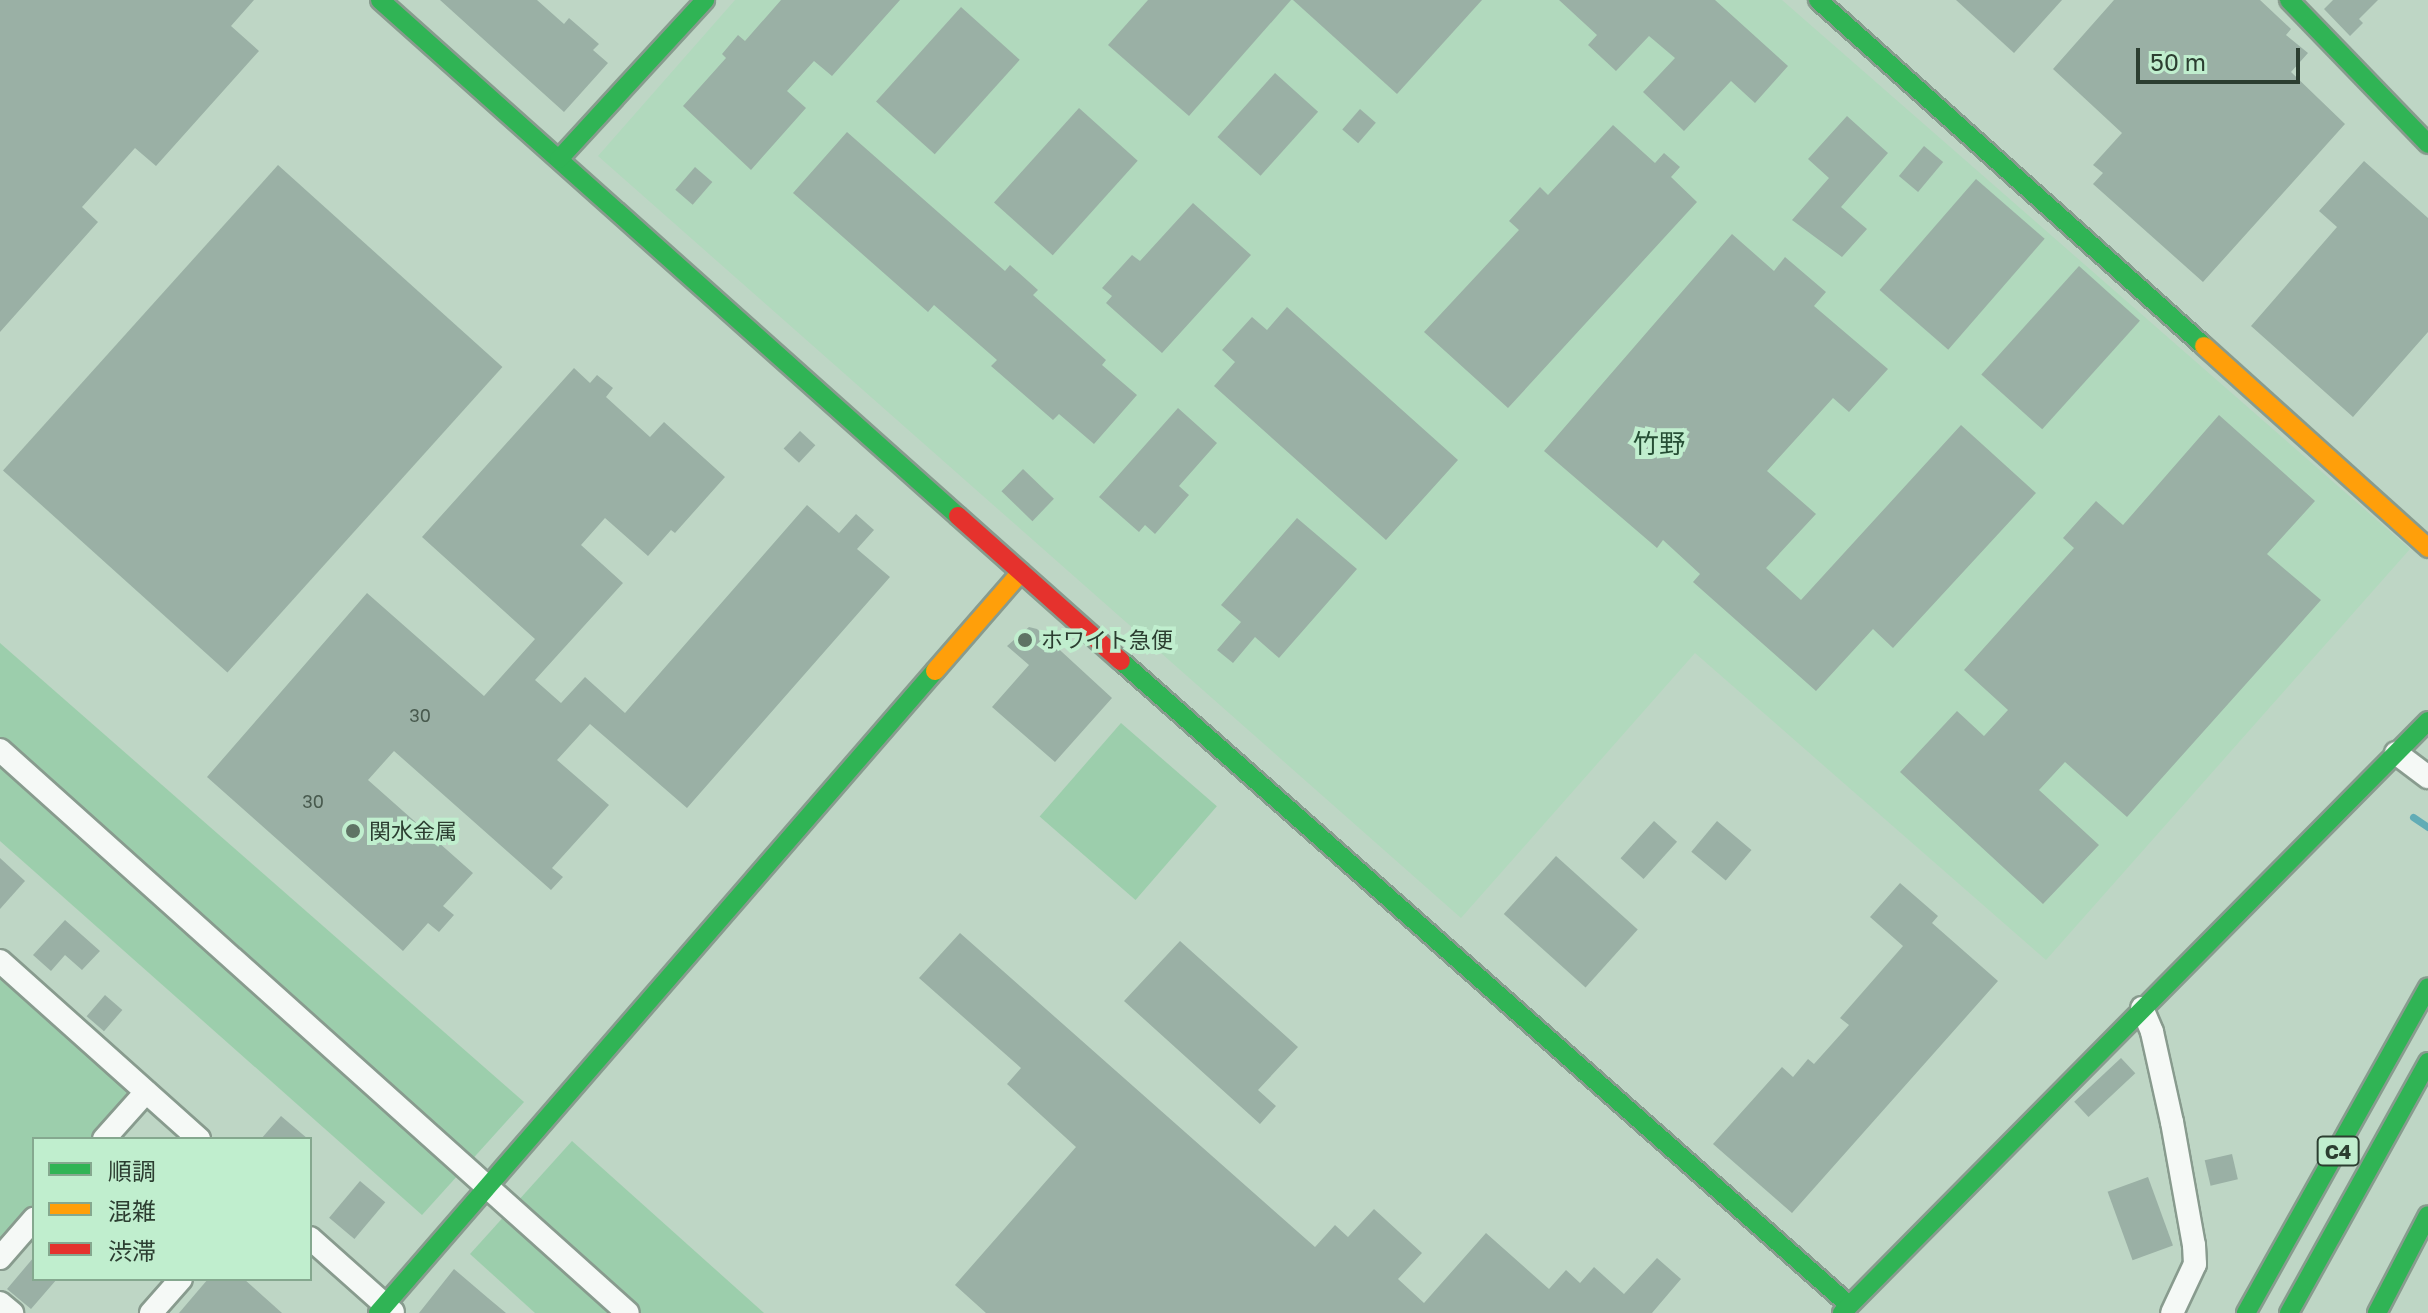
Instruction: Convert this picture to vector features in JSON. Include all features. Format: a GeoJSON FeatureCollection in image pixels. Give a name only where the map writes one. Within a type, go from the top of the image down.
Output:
{"type":"FeatureCollection","features":[{"type":"Feature","properties":{"kind":"main road"},"geometry":{"type":"LineString","coordinates":[[380,0],[1845,1309],[2428,721]]}},
{"type":"Feature","properties":{"kind":"main road"},"geometry":{"type":"LineString","coordinates":[[559,159],[705,0]]}},
{"type":"Feature","properties":{"kind":"main road"},"geometry":{"type":"LineString","coordinates":[[1818,0],[2428,548]]}},
{"type":"Feature","properties":{"kind":"main road"},"geometry":{"type":"LineString","coordinates":[[2289,0],[2428,144]]}},
{"type":"Feature","properties":{"kind":"main road"},"geometry":{"type":"LineString","coordinates":[[386,1310],[1021,572]]}},
{"type":"Feature","properties":{"kind":"main road","name":"C4"},"geometry":{"type":"LineString","coordinates":[[2246,1313],[2428,987]]}},
{"type":"Feature","properties":{"kind":"main road","name":"C4"},"geometry":{"type":"LineString","coordinates":[[2289,1313],[2428,1062]]}},
{"type":"Feature","properties":{"kind":"main road"},"geometry":{"type":"LineString","coordinates":[[2377,1313],[2428,1215]]}},
{"type":"Feature","properties":{"kind":"street"},"geometry":{"type":"LineString","coordinates":[[0,750],[628,1313]]}},
{"type":"Feature","properties":{"kind":"street"},"geometry":{"type":"LineString","coordinates":[[2396,753],[2428,777]]}},
{"type":"Feature","properties":{"kind":"street"},"geometry":{"type":"LineString","coordinates":[[0,961],[197,1137]]}},
{"type":"Feature","properties":{"kind":"street"},"geometry":{"type":"LineString","coordinates":[[2142,1008],[2152,1032],[2172,1122],[2194,1245],[2195,1264],[2172,1313]]}},
{"type":"Feature","properties":{"kind":"street"},"geometry":{"type":"LineString","coordinates":[[106,1137],[146,1092]]}},
{"type":"Feature","properties":{"kind":"street"},"geometry":{"type":"LineString","coordinates":[[0,1258],[32,1221]]}},
{"type":"Feature","properties":{"kind":"street"},"geometry":{"type":"LineString","coordinates":[[312,1240],[386,1310]]}},
{"type":"Feature","properties":{"kind":"street"},"geometry":{"type":"LineString","coordinates":[[151,1313],[179,1281]]}},
{"type":"Feature","properties":{"kind":"street"},"geometry":{"type":"LineString","coordinates":[[0,1303],[12,1313]]}},
{"type":"Feature","properties":{"kind":"shaded area"},"geometry":{"type":"Polygon","coordinates":[[[735,0],[1782,0],[2410,549],[2046,960],[1695,653],[1461,918],[598,156],[735,0]]]}},
{"type":"Feature","properties":{"kind":"shaded area"},"geometry":{"type":"Polygon","coordinates":[[[0,643],[524,1102],[422,1215],[0,841],[0,643]]]}},
{"type":"Feature","properties":{"kind":"shaded area"},"geometry":{"type":"Polygon","coordinates":[[[1121,723],[1217,806],[1135,900],[1040,817],[1121,723]]]}},
{"type":"Feature","properties":{"kind":"shaded area"},"geometry":{"type":"Polygon","coordinates":[[[0,961],[146,1092],[106,1137],[32,1137],[32,1221],[0,1258],[0,961]]]}},
{"type":"Feature","properties":{"kind":"shaded area"},"geometry":{"type":"Polygon","coordinates":[[[572,1141],[764,1313],[535,1313],[470,1254],[572,1141]]]}},
{"type":"Feature","properties":{"kind":"building"},"geometry":{"type":"Polygon","coordinates":[[[0,0],[254,0],[231,26],[259,51],[156,166],[135,148],[82,207],[98,222],[0,332],[0,0]]]}},
{"type":"Feature","properties":{"kind":"building"},"geometry":{"type":"Polygon","coordinates":[[[440,0],[537,0],[564,24],[569,18],[599,44],[593,50],[608,63],[564,112],[440,0]]]}},
{"type":"Feature","properties":{"kind":"building"},"geometry":{"type":"Polygon","coordinates":[[[781,0],[900,0],[832,76],[814,61],[787,91],[806,108],[751,170],[683,106],[726,58],[722,54],[738,35],[745,41],[781,0]]]}},
{"type":"Feature","properties":{"kind":"building"},"geometry":{"type":"Polygon","coordinates":[[[1148,0],[1291,0],[1189,116],[1108,45],[1148,0]]]}},
{"type":"Feature","properties":{"kind":"building"},"geometry":{"type":"Polygon","coordinates":[[[1293,0],[1482,0],[1397,94],[1293,0]]]}},
{"type":"Feature","properties":{"kind":"building"},"geometry":{"type":"Polygon","coordinates":[[[1559,0],[1715,0],[1788,66],[1755,103],[1731,81],[1684,131],[1643,92],[1675,58],[1649,36],[1616,71],[1588,45],[1597,35],[1559,0]]]}},
{"type":"Feature","properties":{"kind":"building"},"geometry":{"type":"Polygon","coordinates":[[[1956,0],[2062,0],[2014,53],[1956,0]]]}},
{"type":"Feature","properties":{"kind":"building"},"geometry":{"type":"Polygon","coordinates":[[[2114,0],[2260,0],[2291,29],[2286,35],[2308,53],[2291,72],[2345,124],[2203,282],[2093,184],[2103,173],[2093,165],[2122,133],[2053,69],[2114,0]]]}},
{"type":"Feature","properties":{"kind":"building"},"geometry":{"type":"Polygon","coordinates":[[[2333,0],[2378,0],[2359,19],[2363,23],[2350,36],[2324,9],[2333,0]]]}},
{"type":"Feature","properties":{"kind":"building"},"geometry":{"type":"Polygon","coordinates":[[[961,7],[1020,60],[935,154],[876,101],[961,7]]]}},
{"type":"Feature","properties":{"kind":"building"},"geometry":{"type":"Polygon","coordinates":[[[1275,73],[1318,112],[1261,176],[1217,137],[1275,73]]]}},
{"type":"Feature","properties":{"kind":"building"},"geometry":{"type":"Polygon","coordinates":[[[1079,108],[1138,161],[1053,255],[994,202],[1079,108]]]}},
{"type":"Feature","properties":{"kind":"building"},"geometry":{"type":"Polygon","coordinates":[[[1360,109],[1376,123],[1358,143],[1342,129],[1360,109]]]}},
{"type":"Feature","properties":{"kind":"building"},"geometry":{"type":"Polygon","coordinates":[[[1847,116],[1888,153],[1841,207],[1867,229],[1842,257],[1792,220],[1829,178],[1808,159],[1847,116]]]}},
{"type":"Feature","properties":{"kind":"building"},"geometry":{"type":"Polygon","coordinates":[[[1613,125],[1655,163],[1664,153],[1680,167],[1671,177],[1697,202],[1508,408],[1424,332],[1519,230],[1509,221],[1540,187],[1548,195],[1613,125]]]}},
{"type":"Feature","properties":{"kind":"building"},"geometry":{"type":"Polygon","coordinates":[[[847,132],[1005,271],[1010,265],[1038,290],[1033,295],[1106,360],[1102,365],[1137,395],[1094,444],[1059,414],[1053,420],[991,366],[997,360],[934,305],[928,312],[793,193],[847,132]]]}},
{"type":"Feature","properties":{"kind":"building"},"geometry":{"type":"Polygon","coordinates":[[[1924,146],[1943,162],[1918,192],[1899,176],[1924,146]]]}},
{"type":"Feature","properties":{"kind":"building"},"geometry":{"type":"Polygon","coordinates":[[[2364,161],[2428,218],[2428,332],[2353,417],[2251,326],[2337,227],[2319,211],[2364,161]]]}},
{"type":"Feature","properties":{"kind":"building"},"geometry":{"type":"Polygon","coordinates":[[[278,165],[502,367],[227,673],[3,470],[278,165]]]}},
{"type":"Feature","properties":{"kind":"building"},"geometry":{"type":"Polygon","coordinates":[[[695,167],[712,182],[693,205],[675,190],[695,167]]]}},
{"type":"Feature","properties":{"kind":"building"},"geometry":{"type":"Polygon","coordinates":[[[1976,179],[2045,239],[1948,350],[1880,290],[1976,179]]]}},
{"type":"Feature","properties":{"kind":"building"},"geometry":{"type":"Polygon","coordinates":[[[1193,203],[1251,255],[1162,353],[1106,303],[1112,296],[1102,288],[1132,255],[1140,261],[1193,203]]]}},
{"type":"Feature","properties":{"kind":"building"},"geometry":{"type":"Polygon","coordinates":[[[1732,234],[1774,271],[1785,257],[1826,292],[1814,306],[1888,369],[1849,412],[1833,398],[1767,471],[1816,514],[1766,568],[1801,600],[1961,425],[2036,493],[1893,648],[1873,629],[1816,691],[1693,582],[1700,574],[1663,540],[1657,548],[1544,451],[1732,234]]]}},
{"type":"Feature","properties":{"kind":"building"},"geometry":{"type":"Polygon","coordinates":[[[2079,266],[2140,321],[2042,429],[1981,374],[2079,266]]]}},
{"type":"Feature","properties":{"kind":"building"},"geometry":{"type":"Polygon","coordinates":[[[1287,307],[1458,460],[1386,540],[1214,386],[1235,362],[1222,350],[1252,317],[1267,330],[1287,307]]]}},
{"type":"Feature","properties":{"kind":"building"},"geometry":{"type":"Polygon","coordinates":[[[574,368],[590,383],[597,375],[613,388],[606,397],[650,437],[664,422],[725,477],[675,533],[671,530],[648,556],[605,518],[581,545],[623,583],[535,680],[561,703],[585,677],[625,713],[807,505],[839,533],[856,514],[874,530],[857,549],[890,577],[687,808],[590,724],[557,760],[609,805],[552,868],[563,877],[551,890],[394,751],[368,780],[473,873],[443,906],[454,915],[439,932],[428,923],[403,951],[207,777],[367,593],[484,696],[535,639],[422,537],[574,368]]]}},
{"type":"Feature","properties":{"kind":"building"},"geometry":{"type":"Polygon","coordinates":[[[1178,408],[1217,443],[1179,486],[1189,495],[1155,534],[1145,525],[1139,532],[1099,497],[1178,408]]]}},
{"type":"Feature","properties":{"kind":"building"},"geometry":{"type":"Polygon","coordinates":[[[2219,415],[2315,501],[2267,554],[2321,600],[2127,817],[2065,762],[2039,790],[2099,845],[2043,904],[1900,772],[1957,711],[1984,736],[2008,710],[1964,670],[2074,548],[2063,538],[2096,501],[2123,525],[2219,415]]]}},
{"type":"Feature","properties":{"kind":"building"},"geometry":{"type":"Polygon","coordinates":[[[800,431],[815,445],[799,463],[784,449],[800,431]]]}},
{"type":"Feature","properties":{"kind":"building"},"geometry":{"type":"Polygon","coordinates":[[[1023,469],[1054,499],[1032,521],[1001,491],[1023,469]]]}},
{"type":"Feature","properties":{"kind":"building"},"geometry":{"type":"Polygon","coordinates":[[[1297,518],[1357,569],[1279,658],[1255,637],[1233,663],[1217,650],[1241,622],[1221,605],[1297,518]]]}},
{"type":"Feature","properties":{"kind":"building"},"geometry":{"type":"Polygon","coordinates":[[[1029,627],[1037,629],[1112,698],[1055,762],[992,707],[1029,665],[1007,646],[1029,627]]]}},
{"type":"Feature","properties":{"kind":"building"},"geometry":{"type":"Polygon","coordinates":[[[1654,821],[1677,842],[1644,879],[1621,858],[1654,821]]]}},
{"type":"Feature","properties":{"kind":"building"},"geometry":{"type":"Polygon","coordinates":[[[1717,821],[1751,850],[1726,881],[1691,852],[1717,821]]]}},
{"type":"Feature","properties":{"kind":"building"},"geometry":{"type":"Polygon","coordinates":[[[1556,856],[1638,930],[1586,988],[1504,914],[1556,856]]]}},
{"type":"Feature","properties":{"kind":"building"},"geometry":{"type":"Polygon","coordinates":[[[0,858],[25,881],[0,909],[0,858]]]}},
{"type":"Feature","properties":{"kind":"building"},"geometry":{"type":"Polygon","coordinates":[[[1900,883],[1938,916],[1932,923],[1998,981],[1792,1213],[1713,1144],[1782,1067],[1793,1077],[1808,1059],[1814,1064],[1849,1025],[1840,1018],[1903,946],[1870,917],[1900,883]]]}},
{"type":"Feature","properties":{"kind":"building"},"geometry":{"type":"Polygon","coordinates":[[[65,920],[100,951],[82,970],[65,955],[51,971],[33,955],[65,920]]]}},
{"type":"Feature","properties":{"kind":"building"},"geometry":{"type":"Polygon","coordinates":[[[960,933],[1315,1247],[1335,1225],[1348,1237],[1374,1209],[1422,1253],[1398,1279],[1424,1303],[1486,1233],[1549,1289],[1566,1270],[1580,1283],[1594,1267],[1624,1294],[1657,1258],[1681,1279],[1652,1313],[986,1313],[955,1285],[1076,1147],[1007,1084],[1021,1068],[919,978],[960,933]]]}},
{"type":"Feature","properties":{"kind":"building"},"geometry":{"type":"Polygon","coordinates":[[[1180,941],[1298,1047],[1258,1090],[1276,1106],[1260,1124],[1124,1001],[1180,941]]]}},
{"type":"Feature","properties":{"kind":"building"},"geometry":{"type":"Polygon","coordinates":[[[105,995],[122,1010],[104,1031],[87,1016],[105,995]]]}},
{"type":"Feature","properties":{"kind":"building"},"geometry":{"type":"Polygon","coordinates":[[[2121,1058],[2135,1073],[2089,1117],[2074,1102],[2121,1058]]]}},
{"type":"Feature","properties":{"kind":"building"},"geometry":{"type":"Polygon","coordinates":[[[281,1116],[306,1137],[263,1137],[281,1116]]]}},
{"type":"Feature","properties":{"kind":"building"},"geometry":{"type":"Polygon","coordinates":[[[2232,1154],[2238,1179],[2211,1186],[2205,1160],[2232,1154]]]}},
{"type":"Feature","properties":{"kind":"building"},"geometry":{"type":"Polygon","coordinates":[[[2148,1177],[2173,1246],[2133,1260],[2108,1192],[2148,1177]]]}},
{"type":"Feature","properties":{"kind":"building"},"geometry":{"type":"Polygon","coordinates":[[[360,1181],[385,1202],[354,1239],[329,1218],[360,1181]]]}},
{"type":"Feature","properties":{"kind":"building"},"geometry":{"type":"Polygon","coordinates":[[[32,1259],[32,1281],[55,1281],[31,1309],[7,1289],[32,1259]]]}},
{"type":"Feature","properties":{"kind":"building"},"geometry":{"type":"Polygon","coordinates":[[[454,1269],[488,1298],[506,1313],[419,1313],[454,1269]]]}},
{"type":"Feature","properties":{"kind":"building"},"geometry":{"type":"Polygon","coordinates":[[[206,1281],[246,1281],[282,1313],[179,1313],[206,1281]]]}},
{"type":"Feature","properties":{"kind":"waterway"},"geometry":{"type":"LineString","coordinates":[[2413,817],[2428,827]]}},
{"type":"Feature","properties":{"kind":"traffic: fast"},"geometry":{"type":"LineString","coordinates":[[380,0],[958,516]]}},
{"type":"Feature","properties":{"kind":"traffic: fast"},"geometry":{"type":"LineString","coordinates":[[559,159],[705,0]]}},
{"type":"Feature","properties":{"kind":"traffic: fast"},"geometry":{"type":"LineString","coordinates":[[1818,0],[2204,346]]}},
{"type":"Feature","properties":{"kind":"traffic: fast"},"geometry":{"type":"LineString","coordinates":[[2289,0],[2428,144]]}},
{"type":"Feature","properties":{"kind":"traffic: fast"},"geometry":{"type":"LineString","coordinates":[[1121,661],[1849,1305]]}},
{"type":"Feature","properties":{"kind":"traffic: fast"},"geometry":{"type":"LineString","coordinates":[[378,1313],[935,671]]}},
{"type":"Feature","properties":{"kind":"traffic: fast"},"geometry":{"type":"LineString","coordinates":[[1842,1313],[2428,721]]}},
{"type":"Feature","properties":{"kind":"traffic: fast"},"geometry":{"type":"LineString","coordinates":[[2246,1313],[2428,987]]}},
{"type":"Feature","properties":{"kind":"traffic: fast"},"geometry":{"type":"LineString","coordinates":[[2289,1313],[2428,1062]]}},
{"type":"Feature","properties":{"kind":"traffic: fast"},"geometry":{"type":"LineString","coordinates":[[2377,1313],[2428,1215]]}},
{"type":"Feature","properties":{"kind":"traffic: slow"},"geometry":{"type":"LineString","coordinates":[[2204,346],[2428,548]]}},
{"type":"Feature","properties":{"kind":"traffic: slow"},"geometry":{"type":"LineString","coordinates":[[935,671],[1021,572]]}},
{"type":"Feature","properties":{"kind":"traffic: jam"},"geometry":{"type":"LineString","coordinates":[[958,516],[1121,661]]}},
{"type":"Feature","properties":{"kind":"place","name":"ホワイト急便"},"geometry":{"type":"Point","coordinates":[1025,640]}},
{"type":"Feature","properties":{"kind":"place","name":"関水金属"},"geometry":{"type":"Point","coordinates":[353,831]}},
{"type":"Feature","properties":{"kind":"district","name":"竹野"},"geometry":{"type":"Point","coordinates":[1659,444]}}]}
